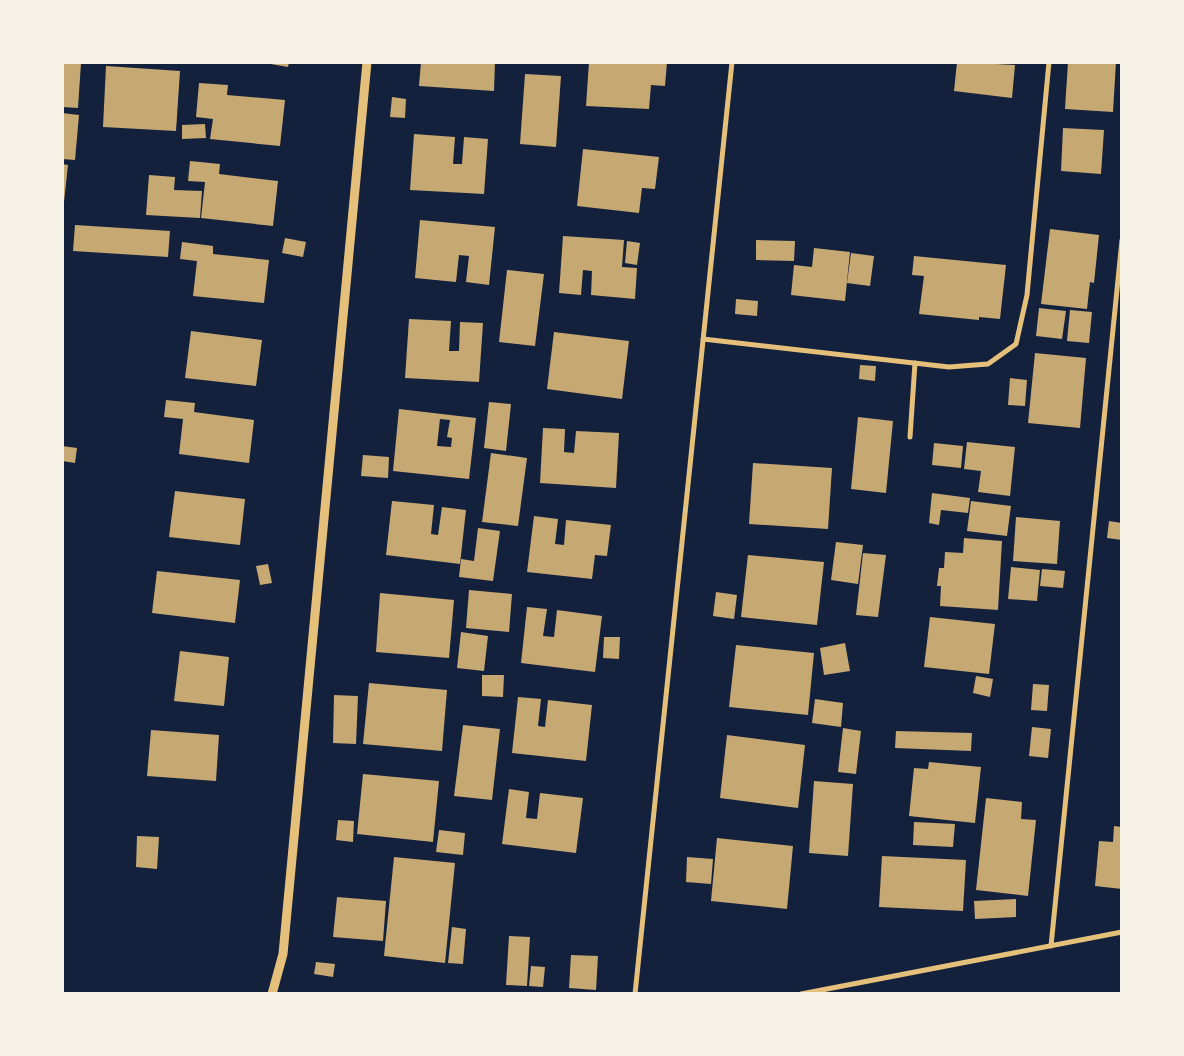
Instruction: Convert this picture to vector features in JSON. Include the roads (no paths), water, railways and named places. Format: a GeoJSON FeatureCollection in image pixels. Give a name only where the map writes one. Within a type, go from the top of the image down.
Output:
{"type":"FeatureCollection","features":[{"type":"Feature","properties":{"kind":"street"},"geometry":{"type":"LineString","coordinates":[[272,994],[283,954],[366,62]]}},
{"type":"Feature","properties":{"kind":"street"},"geometry":{"type":"LineString","coordinates":[[636,994],[732,62]]}},
{"type":"Feature","properties":{"kind":"street"},"geometry":{"type":"LineString","coordinates":[[703,339],[949,367],[988,364],[1016,344],[1027,295],[1049,62]]}},
{"type":"Feature","properties":{"kind":"street"},"geometry":{"type":"LineString","coordinates":[[1052,946],[1122,240]]}},
{"type":"Feature","properties":{"kind":"street"},"geometry":{"type":"LineString","coordinates":[[910,437],[915,363]]}},
{"type":"Feature","properties":{"kind":"street"},"geometry":{"type":"LineString","coordinates":[[802,994],[1122,932]]}}]}
